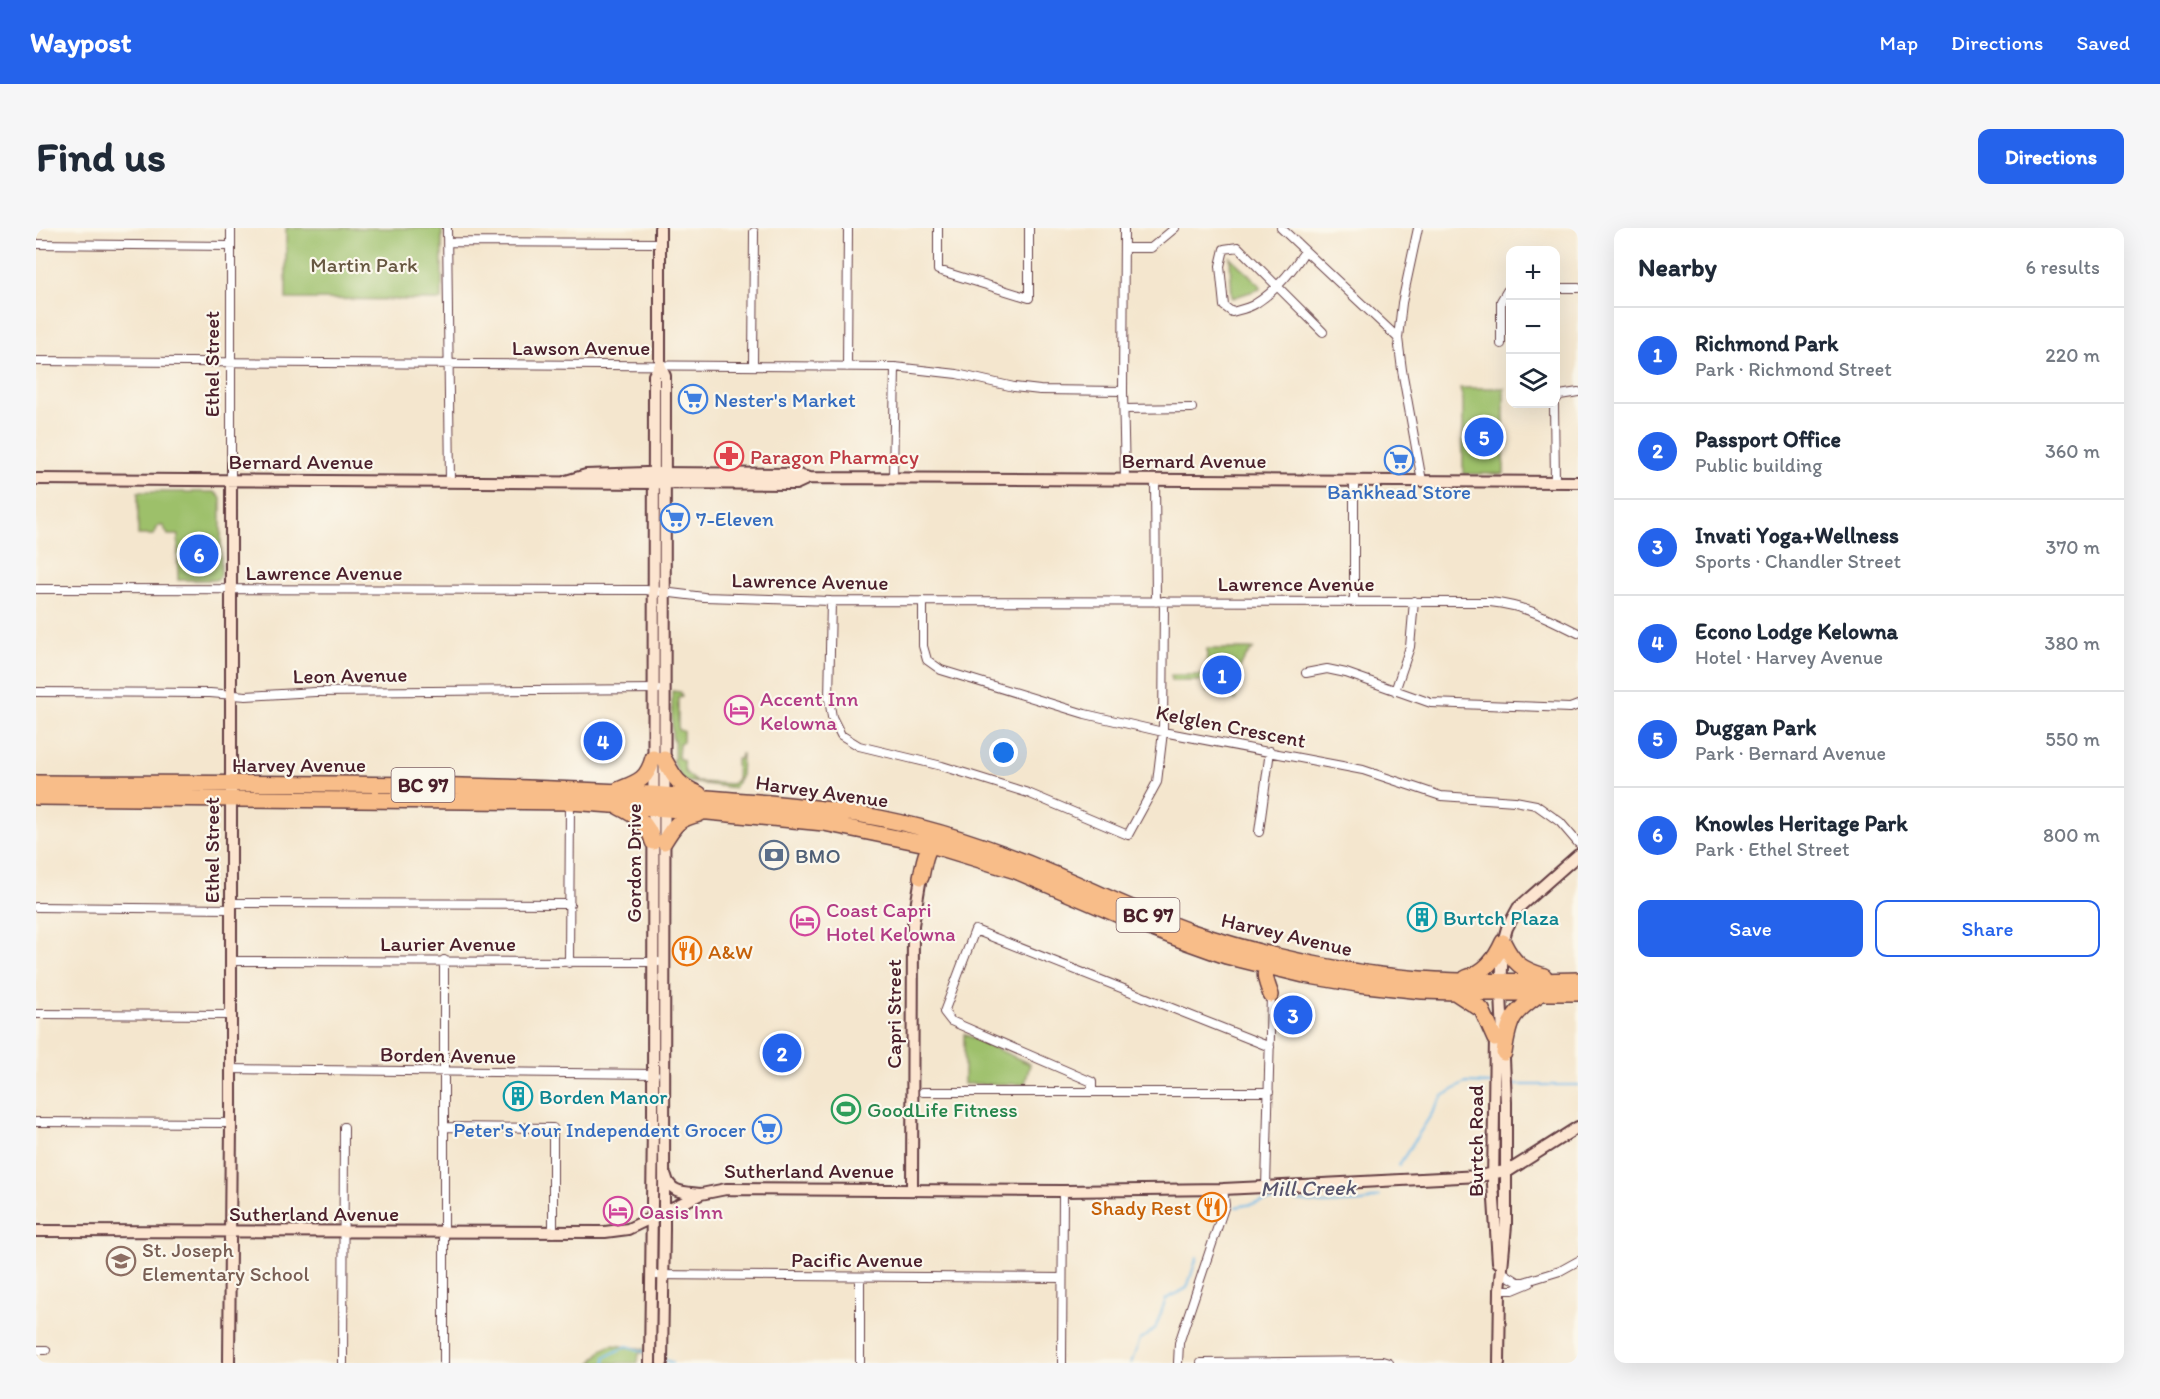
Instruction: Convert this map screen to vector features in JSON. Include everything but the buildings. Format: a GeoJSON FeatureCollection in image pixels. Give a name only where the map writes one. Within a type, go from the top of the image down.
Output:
{"type":"FeatureCollection","features":[{"type":"Feature","properties":{"kind":"highway"},"geometry":{"type":"LineString","coordinates":[[659,759],[676,781],[709,805],[676,823],[659,842],[643,821],[615,798],[643,779],[659,759]]}},
{"type":"Feature","properties":{"kind":"highway","name":"Harvey Avenue"},"geometry":{"type":"LineString","coordinates":[[36,783],[230,792],[570,802],[615,798]]}},
{"type":"Feature","properties":{"kind":"highway","name":"Harvey Avenue"},"geometry":{"type":"LineString","coordinates":[[36,797],[488,785],[709,805],[824,823],[931,844],[1016,871],[1171,937],[1226,956],[1304,975],[1357,984],[1456,987],[1501,987],[1578,980]]}},
{"type":"Feature","properties":{"kind":"highway","name":"Harvey Avenue"},"geometry":{"type":"LineString","coordinates":[[709,805],[779,804],[864,816],[907,825],[948,836],[1038,867],[1187,930],[1282,957],[1355,972],[1422,979],[1456,987]]}},
{"type":"Feature","properties":{"kind":"highway"},"geometry":{"type":"LineString","coordinates":[[921,876],[931,844],[937,839],[948,836]]}},
{"type":"Feature","properties":{"kind":"highway"},"geometry":{"type":"LineString","coordinates":[[898,837],[915,855],[921,876]]}},
{"type":"Feature","properties":{"kind":"highway"},"geometry":{"type":"LineString","coordinates":[[921,876],[932,863],[942,858],[962,854]]}},
{"type":"Feature","properties":{"kind":"highway"},"geometry":{"type":"LineString","coordinates":[[1503,942],[1516,964],[1527,971],[1558,981]]}},
{"type":"Feature","properties":{"kind":"highway"},"geometry":{"type":"LineString","coordinates":[[1495,1039],[1482,1011],[1456,987],[1488,966],[1497,955],[1503,942]]}},
{"type":"Feature","properties":{"kind":"highway"},"geometry":{"type":"LineString","coordinates":[[1271,995],[1266,980],[1267,967],[1282,957]]}},
{"type":"Feature","properties":{"kind":"highway"},"geometry":{"type":"LineString","coordinates":[[1271,995],[1272,990],[1281,981],[1304,975]]}},
{"type":"Feature","properties":{"kind":"highway","name":"Harvey Avenue"},"geometry":{"type":"LineString","coordinates":[[1501,987],[1541,993],[1578,993]]}},
{"type":"Feature","properties":{"kind":"highway"},"geometry":{"type":"LineString","coordinates":[[1504,1053],[1510,1021],[1521,1007],[1541,993]]}},
{"type":"Feature","properties":{"kind":"street","name":"Ethel Street"},"geometry":{"type":"LineString","coordinates":[[229,1363],[232,695],[231,228]]}},
{"type":"Feature","properties":{"kind":"street"},"geometry":{"type":"LineString","coordinates":[[447,228],[450,481]]}},
{"type":"Feature","properties":{"kind":"street","name":"Gordon Drive"},"geometry":{"type":"LineString","coordinates":[[650,1358],[652,1074],[658,962],[659,759],[665,689],[659,591],[659,478],[654,375],[660,366],[660,228]]}},
{"type":"Feature","properties":{"kind":"street"},"geometry":{"type":"LineString","coordinates":[[847,367],[848,228]]}},
{"type":"Feature","properties":{"kind":"street"},"geometry":{"type":"LineString","coordinates":[[938,228],[938,270],[1029,298],[1029,228]]}},
{"type":"Feature","properties":{"kind":"street"},"geometry":{"type":"LineString","coordinates":[[1124,228],[1125,479]]}},
{"type":"Feature","properties":{"kind":"street"},"geometry":{"type":"LineString","coordinates":[[1125,248],[1151,248],[1175,228]]}},
{"type":"Feature","properties":{"kind":"street"},"geometry":{"type":"LineString","coordinates":[[1281,228],[1398,338]]}},
{"type":"Feature","properties":{"kind":"street"},"geometry":{"type":"LineString","coordinates":[[1418,228],[1402,303],[1398,338],[1422,481]]}},
{"type":"Feature","properties":{"kind":"street"},"geometry":{"type":"LineString","coordinates":[[753,366],[754,232]]}},
{"type":"Feature","properties":{"kind":"street"},"geometry":{"type":"LineString","coordinates":[[448,242],[660,243]]}},
{"type":"Feature","properties":{"kind":"street"},"geometry":{"type":"LineString","coordinates":[[36,244],[230,246]]}},
{"type":"Feature","properties":{"kind":"street"},"geometry":{"type":"LineString","coordinates":[[1305,251],[1287,277],[1277,286],[1254,305],[1232,312],[1224,306],[1220,266],[1224,249],[1238,247],[1277,286],[1323,332]]}},
{"type":"Feature","properties":{"kind":"street"},"geometry":{"type":"LineString","coordinates":[[1560,288],[1578,288]]}},
{"type":"Feature","properties":{"kind":"street"},"geometry":{"type":"LineString","coordinates":[[1501,344],[1501,301],[1506,293]]}},
{"type":"Feature","properties":{"kind":"street","name":"Lawson Avenue"},"geometry":{"type":"LineString","coordinates":[[36,361],[895,367],[957,374],[1031,389],[1123,391]]}},
{"type":"Feature","properties":{"kind":"street"},"geometry":{"type":"LineString","coordinates":[[893,478],[895,367]]}},
{"type":"Feature","properties":{"kind":"street"},"geometry":{"type":"LineString","coordinates":[[1560,395],[1578,392]]}},
{"type":"Feature","properties":{"kind":"street"},"geometry":{"type":"LineString","coordinates":[[1124,409],[1192,408]]}},
{"type":"Feature","properties":{"kind":"street"},"geometry":{"type":"LineString","coordinates":[[1555,408],[1555,481]]}},
{"type":"Feature","properties":{"kind":"street","name":"Bernard Avenue"},"geometry":{"type":"LineString","coordinates":[[36,479],[566,481],[659,478],[796,484],[809,478],[1578,482]]}},
{"type":"Feature","properties":{"kind":"street"},"geometry":{"type":"LineString","coordinates":[[831,601],[829,699],[832,717],[841,735],[859,746],[942,766],[1028,793],[1128,836],[1157,782],[1163,732],[1155,479]]}},
{"type":"Feature","properties":{"kind":"street"},"geometry":{"type":"LineString","coordinates":[[1354,481],[1354,601]]}},
{"type":"Feature","properties":{"kind":"street","name":"Lawrence Avenue"},"geometry":{"type":"LineString","coordinates":[[36,589],[659,591],[704,597],[831,601],[1490,602],[1512,604],[1534,611],[1578,633]]}},
{"type":"Feature","properties":{"kind":"street","name":"Gordon Drive"},"geometry":{"type":"LineString","coordinates":[[659,591],[653,689],[659,759]]}},
{"type":"Feature","properties":{"kind":"street","name":"Kelglen Crescent"},"geometry":{"type":"LineString","coordinates":[[922,601],[923,646],[927,660],[941,670],[1085,714],[1163,732],[1363,770],[1441,796],[1515,801],[1536,805],[1560,822],[1578,843]]}},
{"type":"Feature","properties":{"kind":"street"},"geometry":{"type":"LineString","coordinates":[[1395,691],[1410,647],[1414,602]]}},
{"type":"Feature","properties":{"kind":"street"},"geometry":{"type":"LineString","coordinates":[[1305,672],[1327,669],[1346,673],[1431,703],[1569,708],[1578,705]]}},
{"type":"Feature","properties":{"kind":"street","name":"Leon Avenue"},"geometry":{"type":"LineString","coordinates":[[36,692],[232,695],[315,692],[665,689]]}},
{"type":"Feature","properties":{"kind":"street"},"geometry":{"type":"LineString","coordinates":[[1259,832],[1270,752]]}},
{"type":"Feature","properties":{"kind":"street"},"geometry":{"type":"LineString","coordinates":[[569,963],[570,802]]}},
{"type":"Feature","properties":{"kind":"street","name":"Burtch Road"},"geometry":{"type":"LineString","coordinates":[[1500,1290],[1495,1233],[1494,1101],[1504,1053],[1501,987],[1503,942],[1507,928],[1518,908],[1578,855]]}},
{"type":"Feature","properties":{"kind":"street","name":"Capri Street"},"geometry":{"type":"LineString","coordinates":[[912,1189],[913,925],[921,876]]}},
{"type":"Feature","properties":{"kind":"street"},"geometry":{"type":"LineString","coordinates":[[36,907],[570,904]]}},
{"type":"Feature","properties":{"kind":"street"},"geometry":{"type":"LineString","coordinates":[[1092,1090],[1092,1082],[951,1021],[944,1012],[975,930],[1270,1047]]}},
{"type":"Feature","properties":{"kind":"street"},"geometry":{"type":"LineString","coordinates":[[444,960],[443,1127],[446,1232],[444,1363]]}},
{"type":"Feature","properties":{"kind":"street","name":"Laurier Avenue"},"geometry":{"type":"LineString","coordinates":[[231,961],[658,962]]}},
{"type":"Feature","properties":{"kind":"street","name":"Gordon Drive"},"geometry":{"type":"LineString","coordinates":[[658,962],[664,1074],[665,1172],[662,1358]]}},
{"type":"Feature","properties":{"kind":"street","name":"Burtch Road"},"geometry":{"type":"LineString","coordinates":[[1499,1363],[1500,1290],[1506,1225],[1506,1102],[1495,1039],[1496,1006],[1501,987]]}},
{"type":"Feature","properties":{"kind":"street"},"geometry":{"type":"LineString","coordinates":[[1266,1187],[1271,995]]}},
{"type":"Feature","properties":{"kind":"street"},"geometry":{"type":"LineString","coordinates":[[36,1014],[231,1015]]}},
{"type":"Feature","properties":{"kind":"street","name":"Borden Avenue"},"geometry":{"type":"LineString","coordinates":[[231,1069],[664,1074]]}},
{"type":"Feature","properties":{"kind":"street"},"geometry":{"type":"LineString","coordinates":[[923,1092],[1092,1090],[1269,1092]]}},
{"type":"Feature","properties":{"kind":"street"},"geometry":{"type":"LineString","coordinates":[[36,1122],[231,1123]]}},
{"type":"Feature","properties":{"kind":"street"},"geometry":{"type":"LineString","coordinates":[[343,1363],[344,1127]]}},
{"type":"Feature","properties":{"kind":"street"},"geometry":{"type":"LineString","coordinates":[[443,1127],[553,1128],[553,1233]]}},
{"type":"Feature","properties":{"kind":"street","name":"Sutherland Avenue"},"geometry":{"type":"LineString","coordinates":[[36,1231],[553,1233],[628,1229],[701,1194],[726,1189],[1063,1191],[1223,1189],[1494,1174],[1506,1172],[1578,1127]]}},
{"type":"Feature","properties":{"kind":"street"},"geometry":{"type":"LineString","coordinates":[[665,1172],[667,1184],[675,1190],[701,1194]]}},
{"type":"Feature","properties":{"kind":"street"},"geometry":{"type":"LineString","coordinates":[[1178,1363],[1179,1343],[1225,1205],[1223,1189]]}},
{"type":"Feature","properties":{"kind":"street"},"geometry":{"type":"LineString","coordinates":[[1062,1363],[1063,1191]]}},
{"type":"Feature","properties":{"kind":"street"},"geometry":{"type":"LineString","coordinates":[[628,1229],[643,1234],[652,1244]]}},
{"type":"Feature","properties":{"kind":"street"},"geometry":{"type":"LineString","coordinates":[[1502,1272],[1518,1282],[1524,1282],[1560,1271],[1578,1261]]}},
{"type":"Feature","properties":{"kind":"street","name":"Pacific Avenue"},"geometry":{"type":"LineString","coordinates":[[651,1275],[1062,1278]]}},
{"type":"Feature","properties":{"kind":"street"},"geometry":{"type":"LineString","coordinates":[[860,1277],[860,1362]]}},
{"type":"Feature","properties":{"kind":"street"},"geometry":{"type":"LineString","coordinates":[[1500,1290],[1520,1288],[1542,1277]]}},
{"type":"Feature","properties":{"kind":"street"},"geometry":{"type":"LineString","coordinates":[[36,1350],[46,1350]]}},
{"type":"Feature","properties":{"kind":"street"},"geometry":{"type":"LineString","coordinates":[[1202,1363],[1385,1362]]}},
{"type":"Feature","properties":{"kind":"green space","name":"Martin Park"},"geometry":{"type":"Polygon","coordinates":[[[286,228],[442,228],[442,300],[286,299],[286,228]]]}},
{"type":"Feature","properties":{"kind":"green space"},"geometry":{"type":"Polygon","coordinates":[[[1230,257],[1260,285],[1260,289],[1232,298],[1230,257]]]}},
{"type":"Feature","properties":{"kind":"green space"},"geometry":{"type":"Polygon","coordinates":[[[1460,388],[1504,388],[1504,474],[1463,474],[1463,400],[1460,388]]]}},
{"type":"Feature","properties":{"kind":"green space"},"geometry":{"type":"Polygon","coordinates":[[[138,492],[215,492],[221,498],[221,574],[219,578],[215,580],[178,580],[178,535],[168,535],[163,526],[158,526],[154,535],[138,535],[138,492]]]}},
{"type":"Feature","properties":{"kind":"green space"},"geometry":{"type":"Polygon","coordinates":[[[1207,649],[1253,649],[1244,660],[1238,673],[1235,686],[1236,700],[1207,692],[1206,681],[1171,681],[1171,675],[1206,675],[1207,649]]]}},
{"type":"Feature","properties":{"kind":"green space"},"geometry":{"type":"Polygon","coordinates":[[[672,691],[680,692],[682,696],[678,698],[678,730],[683,731],[683,742],[679,743],[678,758],[683,760],[685,772],[696,782],[732,784],[737,779],[736,759],[740,759],[742,754],[741,775],[734,788],[683,781],[672,760],[674,759],[674,740],[672,739],[672,691]]]}},
{"type":"Feature","properties":{"kind":"green space"},"geometry":{"type":"Polygon","coordinates":[[[964,1034],[1030,1064],[1025,1084],[964,1084],[964,1034]]]}},
{"type":"Feature","properties":{"kind":"green space"},"geometry":{"type":"Polygon","coordinates":[[[612,1345],[644,1349],[644,1353],[639,1353],[638,1363],[591,1363],[603,1349],[612,1345]]]}},
{"type":"Feature","properties":{"kind":"waterway","name":"Mill Creek"},"geometry":{"type":"LineString","coordinates":[[1399,1165],[1443,1096],[1465,1083],[1491,1084]]}},
{"type":"Feature","properties":{"kind":"waterway","name":"Mill Creek"},"geometry":{"type":"LineString","coordinates":[[1509,1085],[1578,1085]]}},
{"type":"Feature","properties":{"kind":"waterway","name":"Mill Creek"},"geometry":{"type":"LineString","coordinates":[[1236,1207],[1279,1199],[1323,1204],[1363,1202],[1380,1196]]}},
{"type":"Feature","properties":{"kind":"waterway","name":"Mill Creek"},"geometry":{"type":"LineString","coordinates":[[1131,1363],[1140,1340],[1155,1329],[1166,1299],[1187,1288],[1197,1257]]}},
{"type":"Feature","properties":{"kind":"waterway","name":"Mill Creek"},"geometry":{"type":"LineString","coordinates":[[605,1363],[605,1357],[627,1346],[645,1352]]}},
{"type":"Feature","properties":{"kind":"waterway","name":"Mill Creek"},"geometry":{"type":"LineString","coordinates":[[665,1360],[673,1363]]}},
{"type":"Feature","properties":{"kind":"place","name":"Nester's Market"},"geometry":{"type":"Point","coordinates":[693,399]}},
{"type":"Feature","properties":{"kind":"place","name":"Duggan Park"},"geometry":{"type":"Point","coordinates":[1484,437]}},
{"type":"Feature","properties":{"kind":"place","name":"Paragon Pharmacy"},"geometry":{"type":"Point","coordinates":[729,456]}},
{"type":"Feature","properties":{"kind":"place","name":"Bankhead Store"},"geometry":{"type":"Point","coordinates":[1399,460]}},
{"type":"Feature","properties":{"kind":"place","name":"7-Eleven"},"geometry":{"type":"Point","coordinates":[675,518]}},
{"type":"Feature","properties":{"kind":"place","name":"Knowles Heritage Park"},"geometry":{"type":"Point","coordinates":[199,554]}},
{"type":"Feature","properties":{"kind":"place","name":"Richmond Park"},"geometry":{"type":"Point","coordinates":[1222,675]}},
{"type":"Feature","properties":{"kind":"place","name":"Accent Inn Kelowna"},"geometry":{"type":"Point","coordinates":[739,710]}},
{"type":"Feature","properties":{"kind":"place","name":"Econo Lodge Kelowna"},"geometry":{"type":"Point","coordinates":[603,741]}},
{"type":"Feature","properties":{"kind":"place","name":"BMO"},"geometry":{"type":"Point","coordinates":[774,855]}},
{"type":"Feature","properties":{"kind":"place","name":"Burtch Plaza"},"geometry":{"type":"Point","coordinates":[1422,917]}},
{"type":"Feature","properties":{"kind":"place","name":"Coast Capri Hotel Kelowna"},"geometry":{"type":"Point","coordinates":[805,921]}},
{"type":"Feature","properties":{"kind":"place","name":"A&W"},"geometry":{"type":"Point","coordinates":[687,951]}},
{"type":"Feature","properties":{"kind":"place","name":"Invati Yoga+Wellness"},"geometry":{"type":"Point","coordinates":[1293,1015]}},
{"type":"Feature","properties":{"kind":"place","name":"Passport Office"},"geometry":{"type":"Point","coordinates":[782,1053]}},
{"type":"Feature","properties":{"kind":"place","name":"Borden Manor"},"geometry":{"type":"Point","coordinates":[518,1096]}},
{"type":"Feature","properties":{"kind":"place","name":"GoodLife Fitness"},"geometry":{"type":"Point","coordinates":[846,1109]}},
{"type":"Feature","properties":{"kind":"place","name":"Peter's Your Independent Grocer"},"geometry":{"type":"Point","coordinates":[767,1129]}},
{"type":"Feature","properties":{"kind":"place","name":"Shady Rest"},"geometry":{"type":"Point","coordinates":[1212,1207]}},
{"type":"Feature","properties":{"kind":"place","name":"Oasis Inn"},"geometry":{"type":"Point","coordinates":[618,1211]}},
{"type":"Feature","properties":{"kind":"place","name":"St. Joseph Elementary School"},"geometry":{"type":"Point","coordinates":[121,1261]}}]}
